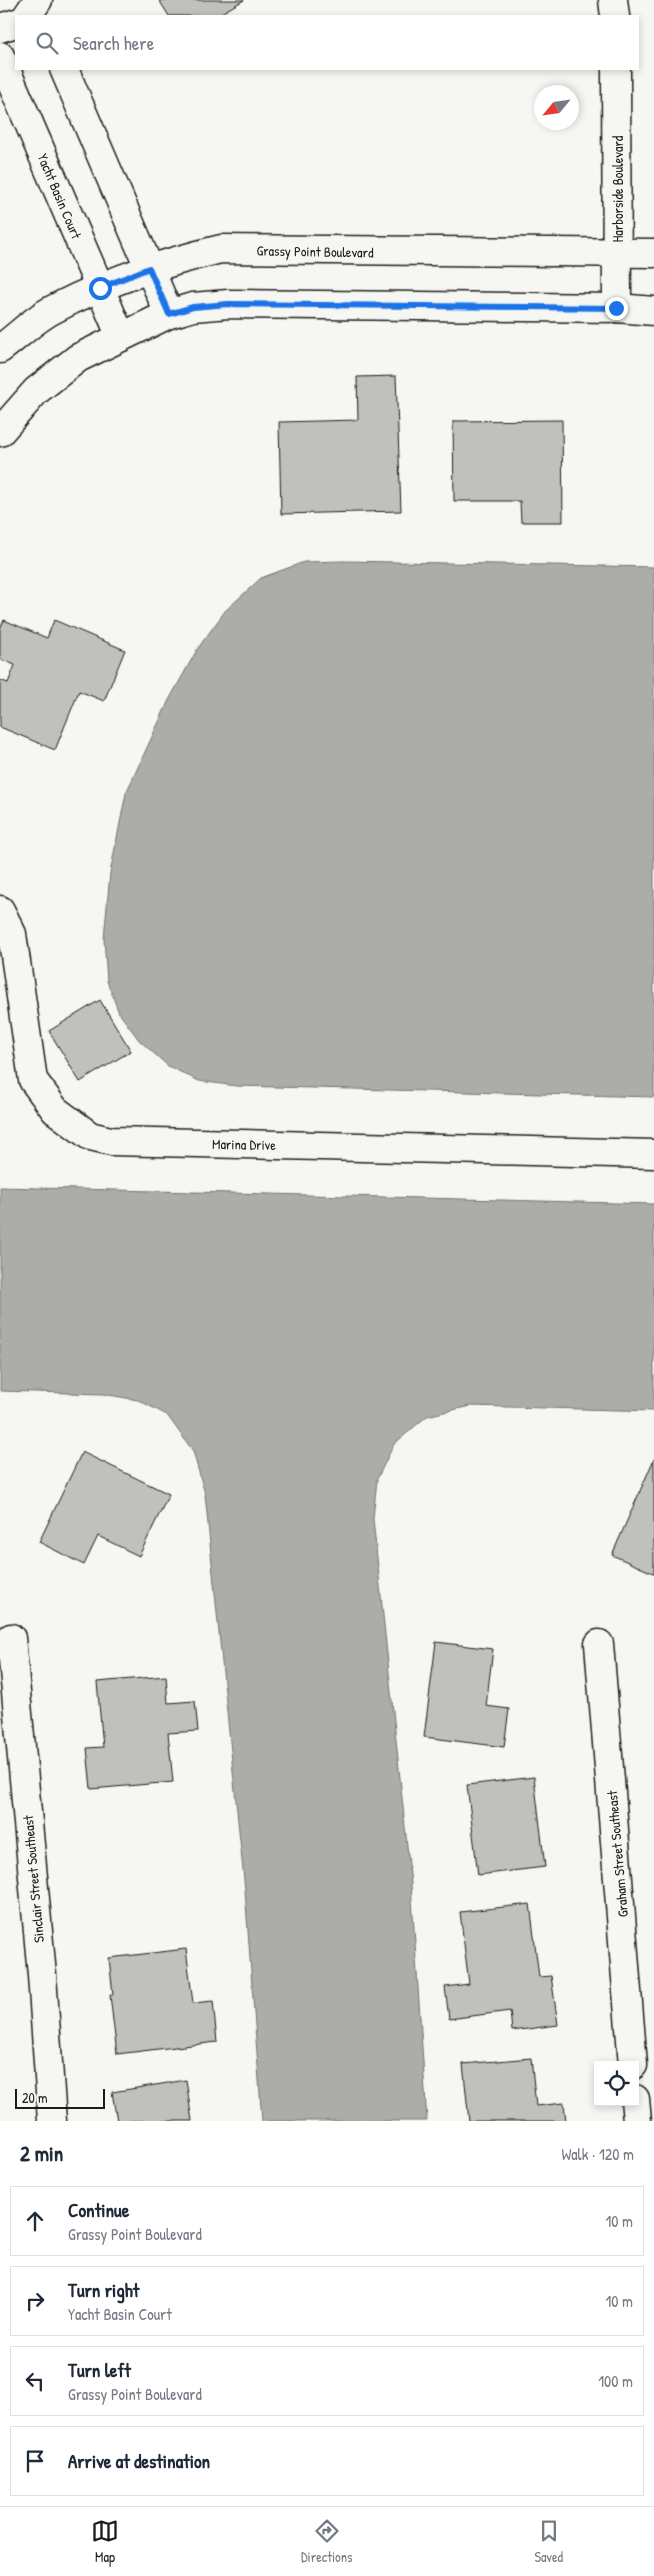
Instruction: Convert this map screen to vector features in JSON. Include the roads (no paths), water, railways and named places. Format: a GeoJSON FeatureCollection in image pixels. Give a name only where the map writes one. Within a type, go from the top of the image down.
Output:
{"type":"FeatureCollection","features":[{"type":"Feature","properties":{"kind":"street"},"geometry":{"type":"LineString","coordinates":[[613,0],[615,15]]}},
{"type":"Feature","properties":{"kind":"street"},"geometry":{"type":"LineString","coordinates":[[0,28],[15,23]]}},
{"type":"Feature","properties":{"kind":"street","name":"Yacht Basin Court"},"geometry":{"type":"LineString","coordinates":[[0,56],[121,337]]}},
{"type":"Feature","properties":{"kind":"street"},"geometry":{"type":"LineString","coordinates":[[64,70],[169,314]]}},
{"type":"Feature","properties":{"kind":"street","name":"Harborside Boulevard"},"geometry":{"type":"LineString","coordinates":[[616,70],[616,308]]}},
{"type":"Feature","properties":{"kind":"street","name":"Grassy Point Boulevard"},"geometry":{"type":"LineString","coordinates":[[0,349],[50,311],[100,288],[149,268],[221,249],[617,252],[654,254]]}},
{"type":"Feature","properties":{"kind":"street"},"geometry":{"type":"LineString","coordinates":[[0,432],[36,391],[78,358],[169,314],[193,307],[228,304],[616,308],[654,311]]}},
{"type":"Feature","properties":{"kind":"street","name":"Marina Drive"},"geometry":{"type":"LineString","coordinates":[[0,910],[12,934],[33,1080],[55,1110],[90,1136],[111,1141],[654,1154]]}},
{"type":"Feature","properties":{"kind":"street","name":"Sinclair Street Southeast"},"geometry":{"type":"LineString","coordinates":[[11,1638],[42,1975],[52,2121]]}},
{"type":"Feature","properties":{"kind":"street","name":"Graham Street Southeast"},"geometry":{"type":"LineString","coordinates":[[599,1644],[633,2061]]}},
{"type":"Feature","properties":{"kind":"street"},"geometry":{"type":"LineString","coordinates":[[636,2106],[637,2121]]}}]}
